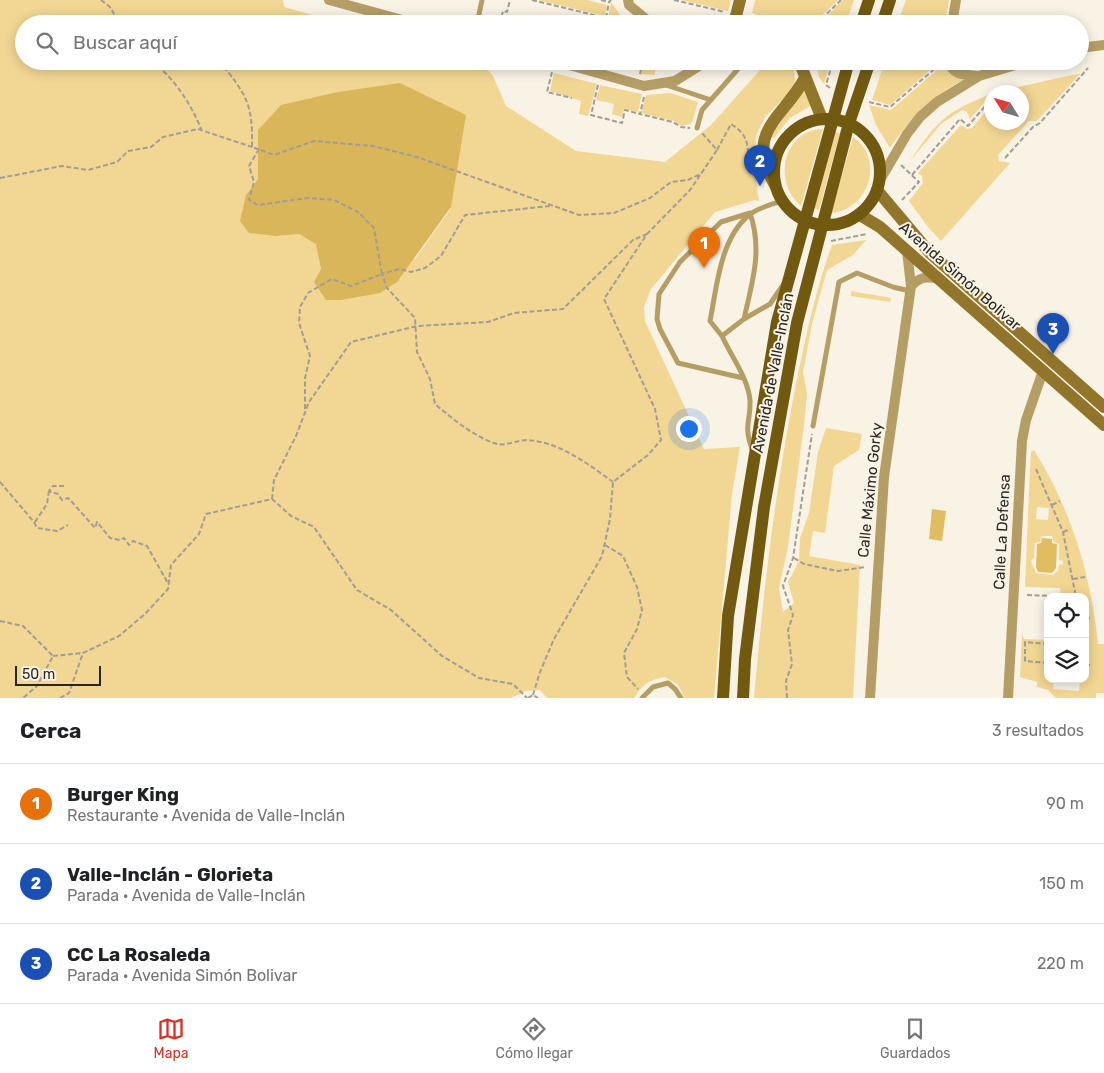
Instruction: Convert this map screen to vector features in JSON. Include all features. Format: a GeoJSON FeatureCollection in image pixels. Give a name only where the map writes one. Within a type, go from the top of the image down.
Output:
{"type":"FeatureCollection","features":[{"type":"Feature","properties":{"kind":"main road"},"geometry":{"type":"LineString","coordinates":[[736,15],[740,0]]}},
{"type":"Feature","properties":{"kind":"main road"},"geometry":{"type":"LineString","coordinates":[[864,15],[869,0]]}},
{"type":"Feature","properties":{"kind":"main road"},"geometry":{"type":"LineString","coordinates":[[885,15],[890,0]]}},
{"type":"Feature","properties":{"kind":"main road"},"geometry":{"type":"LineString","coordinates":[[802,70],[827,118]]}},
{"type":"Feature","properties":{"kind":"main road","name":"Avenida de Valle-Inclán"},"geometry":{"type":"LineString","coordinates":[[723,698],[728,616],[777,322],[804,221],[827,118],[846,70]]}},
{"type":"Feature","properties":{"kind":"main road","name":"Avenida de Valle-Inclán"},"geometry":{"type":"LineString","coordinates":[[743,698],[744,659],[764,507],[797,323],[848,123],[867,70]]}},
{"type":"Feature","properties":{"kind":"main road"},"geometry":{"type":"LineString","coordinates":[[775,185],[774,166],[779,149],[789,134],[804,124],[827,118],[848,123],[865,134],[876,150],[880,163],[878,185],[870,204],[860,215],[842,224],[821,226],[804,221],[781,201],[775,185],[764,166],[763,142],[781,110],[795,97],[805,78]]}},
{"type":"Feature","properties":{"kind":"main road","name":"Avenida Simón Bolivar"},"geometry":{"type":"LineString","coordinates":[[878,185],[930,252],[1104,407]]}},
{"type":"Feature","properties":{"kind":"main road","name":"Avenida Simón Bolivar"},"geometry":{"type":"LineString","coordinates":[[860,215],[880,227],[908,251],[1104,425]]}},
{"type":"Feature","properties":{"kind":"street"},"geometry":{"type":"LineString","coordinates":[[329,0],[384,15]]}},
{"type":"Feature","properties":{"kind":"street"},"geometry":{"type":"LineString","coordinates":[[628,0],[629,5],[641,15]]}},
{"type":"Feature","properties":{"kind":"street"},"geometry":{"type":"LineString","coordinates":[[954,15],[956,0]]}},
{"type":"Feature","properties":{"kind":"street"},"geometry":{"type":"LineString","coordinates":[[1089,47],[1104,45]]}},
{"type":"Feature","properties":{"kind":"street"},"geometry":{"type":"LineString","coordinates":[[587,70],[644,86],[675,81],[693,70]]}},
{"type":"Feature","properties":{"kind":"street"},"geometry":{"type":"LineString","coordinates":[[953,70],[958,74],[979,76]]}},
{"type":"Feature","properties":{"kind":"street"},"geometry":{"type":"LineString","coordinates":[[878,185],[907,134],[920,117],[937,102],[979,76],[999,70]]}},
{"type":"Feature","properties":{"kind":"street","name":"Calle Máximo Gorky"},"geometry":{"type":"LineString","coordinates":[[870,698],[884,477],[911,288],[908,251]]}},
{"type":"Feature","properties":{"kind":"street"},"geometry":{"type":"LineString","coordinates":[[911,288],[918,280],[926,276],[939,279]]}},
{"type":"Feature","properties":{"kind":"street","name":"Calle La Defensa"},"geometry":{"type":"LineString","coordinates":[[1008,698],[1022,441],[1026,420],[1043,371]]}},
{"type":"Feature","properties":{"kind":"lane"},"geometry":{"type":"LineString","coordinates":[[479,15],[482,0]]}},
{"type":"Feature","properties":{"kind":"lane"},"geometry":{"type":"LineString","coordinates":[[697,128],[702,110],[737,70]]}},
{"type":"Feature","properties":{"kind":"lane"},"geometry":{"type":"LineString","coordinates":[[663,84],[710,100]]}},
{"type":"Feature","properties":{"kind":"lane"},"geometry":{"type":"LineString","coordinates":[[743,378],[678,363],[660,330],[657,319],[659,294],[680,262],[721,222],[781,201]]}},
{"type":"Feature","properties":{"kind":"lane"},"geometry":{"type":"LineString","coordinates":[[744,319],[758,256],[755,231],[750,213]]}},
{"type":"Feature","properties":{"kind":"lane"},"geometry":{"type":"LineString","coordinates":[[750,213],[737,227],[727,244],[710,322],[722,336],[743,378],[750,401],[746,433],[755,456]]}},
{"type":"Feature","properties":{"kind":"lane"},"geometry":{"type":"LineString","coordinates":[[813,426],[839,282],[856,273],[893,287],[911,288]]}},
{"type":"Feature","properties":{"kind":"lane"},"geometry":{"type":"LineString","coordinates":[[722,336],[744,319],[770,304],[790,274]]}},
{"type":"Feature","properties":{"kind":"lane"},"geometry":{"type":"LineString","coordinates":[[643,696],[653,687],[668,684],[675,689],[681,698]]}},
{"type":"Feature","properties":{"kind":"path"},"geometry":{"type":"LineString","coordinates":[[101,0],[110,7],[115,15]]}},
{"type":"Feature","properties":{"kind":"path"},"geometry":{"type":"LineString","coordinates":[[502,15],[503,11],[507,12],[510,0]]}},
{"type":"Feature","properties":{"kind":"path"},"geometry":{"type":"LineString","coordinates":[[532,0],[594,15]]}},
{"type":"Feature","properties":{"kind":"path"},"geometry":{"type":"LineString","coordinates":[[602,0],[610,1],[607,15]]}},
{"type":"Feature","properties":{"kind":"path"},"geometry":{"type":"LineString","coordinates":[[674,0],[726,12]]}},
{"type":"Feature","properties":{"kind":"path"},"geometry":{"type":"LineString","coordinates":[[825,15],[841,0]]}},
{"type":"Feature","properties":{"kind":"path"},"geometry":{"type":"LineString","coordinates":[[162,70],[171,78],[194,110],[202,131]]}},
{"type":"Feature","properties":{"kind":"path"},"geometry":{"type":"LineString","coordinates":[[226,70],[244,91],[252,121],[252,147]]}},
{"type":"Feature","properties":{"kind":"path"},"geometry":{"type":"LineString","coordinates":[[640,76],[641,70]]}},
{"type":"Feature","properties":{"kind":"path"},"geometry":{"type":"LineString","coordinates":[[830,70],[826,85],[830,88]]}},
{"type":"Feature","properties":{"kind":"path"},"geometry":{"type":"LineString","coordinates":[[869,102],[890,107],[935,70]]}},
{"type":"Feature","properties":{"kind":"path"},"geometry":{"type":"LineString","coordinates":[[1005,158],[1033,127],[1040,123],[1086,70]]}},
{"type":"Feature","properties":{"kind":"path"},"geometry":{"type":"LineString","coordinates":[[552,72],[547,92],[572,98]]}},
{"type":"Feature","properties":{"kind":"path"},"geometry":{"type":"LineString","coordinates":[[598,84],[591,115],[622,122],[625,110],[673,122],[681,127],[697,128],[717,150]]}},
{"type":"Feature","properties":{"kind":"path"},"geometry":{"type":"LineString","coordinates":[[640,114],[644,95]]}},
{"type":"Feature","properties":{"kind":"path"},"geometry":{"type":"LineString","coordinates":[[912,175],[960,119],[968,126],[984,107]]}},
{"type":"Feature","properties":{"kind":"path"},"geometry":{"type":"LineString","coordinates":[[534,695],[540,672],[554,639],[602,556],[610,519],[613,482],[648,455],[661,440],[656,409],[604,299],[647,234],[690,190],[704,172],[731,124],[741,130],[746,139],[750,159],[764,166]]}},
{"type":"Feature","properties":{"kind":"path"},"geometry":{"type":"LineString","coordinates":[[0,178],[62,166],[88,170],[117,162],[128,151],[150,147],[163,137],[198,129],[274,155],[314,141],[373,146],[416,157],[579,215],[614,213],[650,198],[671,182],[688,180],[704,172]]}},
{"type":"Feature","properties":{"kind":"path"},"geometry":{"type":"LineString","coordinates":[[259,149],[249,166],[254,182],[249,200],[258,205],[293,199],[334,200],[358,212],[374,228],[382,274],[387,288],[416,318],[417,352],[430,379],[435,404],[455,420],[499,444],[527,440],[558,448],[582,459],[613,482]]}},
{"type":"Feature","properties":{"kind":"path"},"geometry":{"type":"LineString","coordinates":[[900,164],[920,182],[902,200]]}},
{"type":"Feature","properties":{"kind":"path"},"geometry":{"type":"LineString","coordinates":[[306,412],[305,378],[310,356],[299,323],[302,301],[308,293],[332,279],[351,286],[399,269],[410,272],[425,268],[441,256],[464,215],[553,206]]}},
{"type":"Feature","properties":{"kind":"path"},"geometry":{"type":"LineString","coordinates":[[272,499],[274,480],[296,436],[309,402],[351,342],[417,326],[488,322],[514,313],[563,309],[633,240],[647,234]]}},
{"type":"Feature","properties":{"kind":"path"},"geometry":{"type":"LineString","coordinates":[[828,245],[832,240],[871,234]]}},
{"type":"Feature","properties":{"kind":"path"},"geometry":{"type":"LineString","coordinates":[[787,698],[786,681],[792,664],[788,630],[793,615],[783,586],[793,558],[813,426]]}},
{"type":"Feature","properties":{"kind":"path"},"geometry":{"type":"LineString","coordinates":[[1036,469],[1063,532],[1075,593]]}},
{"type":"Feature","properties":{"kind":"path"},"geometry":{"type":"LineString","coordinates":[[0,482],[35,523],[37,528],[54,531],[68,525]]}},
{"type":"Feature","properties":{"kind":"path"},"geometry":{"type":"LineString","coordinates":[[35,523],[47,504],[53,486],[64,486]]}},
{"type":"Feature","properties":{"kind":"path"},"geometry":{"type":"LineString","coordinates":[[50,491],[58,494],[62,500],[68,498],[95,528],[97,522],[110,538],[120,540],[124,538],[129,545],[133,541],[147,546],[169,585]]}},
{"type":"Feature","properties":{"kind":"path"},"geometry":{"type":"LineString","coordinates":[[53,656],[83,653],[119,636],[145,614],[168,589],[171,564],[199,534],[206,514],[272,499]]}},
{"type":"Feature","properties":{"kind":"path"},"geometry":{"type":"LineString","coordinates":[[272,499],[291,516],[314,527],[357,590],[391,610],[442,656],[479,678],[513,684],[527,698],[534,695]]}},
{"type":"Feature","properties":{"kind":"path"},"geometry":{"type":"LineString","coordinates":[[1052,505],[1060,501]]}},
{"type":"Feature","properties":{"kind":"path"},"geometry":{"type":"LineString","coordinates":[[1063,532],[1070,529]]}},
{"type":"Feature","properties":{"kind":"path"},"geometry":{"type":"LineString","coordinates":[[604,545],[622,556],[637,587],[642,610],[637,629],[624,653],[628,677],[643,696]]}},
{"type":"Feature","properties":{"kind":"path"},"geometry":{"type":"LineString","coordinates":[[793,558],[804,564],[838,572],[866,567]]}},
{"type":"Feature","properties":{"kind":"path"},"geometry":{"type":"LineString","coordinates":[[1073,579],[1085,578]]}},
{"type":"Feature","properties":{"kind":"path"},"geometry":{"type":"LineString","coordinates":[[1027,595],[1044,596]]}},
{"type":"Feature","properties":{"kind":"path"},"geometry":{"type":"LineString","coordinates":[[0,621],[23,626],[53,656]]}},
{"type":"Feature","properties":{"kind":"path"},"geometry":{"type":"LineString","coordinates":[[1044,644],[1025,642],[1025,661],[1044,663]]}},
{"type":"Feature","properties":{"kind":"path"},"geometry":{"type":"LineString","coordinates":[[60,698],[69,693],[83,653]]}},
{"type":"Feature","properties":{"kind":"path"},"geometry":{"type":"LineString","coordinates":[[23,698],[37,686],[53,656]]}},
{"type":"Feature","properties":{"kind":"path"},"geometry":{"type":"LineString","coordinates":[[534,695],[538,698]]}},
{"type":"Feature","properties":{"kind":"shaded area"},"geometry":{"type":"Polygon","coordinates":[[[0,0],[283,0],[284,7],[312,15],[15,15],[15,70],[488,70],[493,76],[506,106],[576,151],[665,162],[711,125],[760,70],[794,70],[795,80],[792,90],[765,117],[756,136],[754,169],[759,201],[755,200],[715,212],[651,289],[644,307],[645,321],[704,449],[740,447],[732,494],[714,698],[685,698],[678,685],[665,677],[647,683],[634,698],[547,698],[540,690],[526,691],[511,698],[0,698],[0,0]],[[258,130],[258,179],[246,195],[276,236],[299,234],[317,244],[321,269],[415,259],[451,208],[258,130]]]}},
{"type":"Feature","properties":{"kind":"shaded area"},"geometry":{"type":"Polygon","coordinates":[[[538,0],[587,0],[607,5],[605,15],[538,0]]]}},
{"type":"Feature","properties":{"kind":"shaded area"},"geometry":{"type":"Polygon","coordinates":[[[681,0],[731,0],[728,11],[681,0]]]}},
{"type":"Feature","properties":{"kind":"shaded area"},"geometry":{"type":"Polygon","coordinates":[[[755,0],[838,0],[822,15],[758,15],[752,13],[755,0]]]}},
{"type":"Feature","properties":{"kind":"shaded area"},"geometry":{"type":"Polygon","coordinates":[[[843,0],[854,0],[849,15],[828,15],[843,0]]]}},
{"type":"Feature","properties":{"kind":"shaded area"},"geometry":{"type":"Polygon","coordinates":[[[906,0],[949,0],[946,15],[900,15],[906,0]]]}},
{"type":"Feature","properties":{"kind":"shaded area"},"geometry":{"type":"Polygon","coordinates":[[[611,2],[620,15],[609,15],[611,2]]]}},
{"type":"Feature","properties":{"kind":"shaded area"},"geometry":{"type":"Polygon","coordinates":[[[642,70],[655,70],[655,75],[641,74],[642,70]]]}},
{"type":"Feature","properties":{"kind":"shaded area"},"geometry":{"type":"Polygon","coordinates":[[[818,70],[828,70],[824,84],[819,77],[818,70]]]}},
{"type":"Feature","properties":{"kind":"shaded area"},"geometry":{"type":"Polygon","coordinates":[[[882,70],[930,70],[890,105],[872,100],[882,70]]]}},
{"type":"Feature","properties":{"kind":"shaded area"},"geometry":{"type":"Polygon","coordinates":[[[937,70],[952,70],[963,80],[931,101],[905,128],[890,148],[876,125],[869,105],[891,110],[937,70]]]}},
{"type":"Feature","properties":{"kind":"shaded area"},"geometry":{"type":"Polygon","coordinates":[[[554,73],[597,84],[588,116],[579,114],[581,101],[550,91],[554,73]]]}},
{"type":"Feature","properties":{"kind":"shaded area"},"geometry":{"type":"Polygon","coordinates":[[[1081,73],[1037,121],[1029,121],[1029,85],[1027,85],[1081,73]]]}},
{"type":"Feature","properties":{"kind":"shaded area"},"geometry":{"type":"Polygon","coordinates":[[[400,83],[466,115],[451,207],[397,282],[380,293],[341,300],[326,300],[314,282],[321,269],[316,244],[299,234],[276,236],[249,233],[240,221],[246,195],[258,179],[258,130],[281,105],[338,92],[400,83]]]}},
{"type":"Feature","properties":{"kind":"shaded area"},"geometry":{"type":"Polygon","coordinates":[[[600,85],[642,94],[638,112],[624,109],[622,117],[612,114],[614,104],[596,100],[600,85]]]}},
{"type":"Feature","properties":{"kind":"shaded area"},"geometry":{"type":"Polygon","coordinates":[[[805,89],[812,105],[790,118],[774,138],[770,136],[805,89]]]}},
{"type":"Feature","properties":{"kind":"shaded area"},"geometry":{"type":"Polygon","coordinates":[[[670,93],[698,102],[692,123],[682,126],[674,121],[641,113],[646,95],[670,93]]]}},
{"type":"Feature","properties":{"kind":"shaded area"},"geometry":{"type":"Polygon","coordinates":[[[984,97],[984,102],[970,119],[967,112],[962,110],[941,124],[910,161],[943,119],[984,97]]]}},
{"type":"Feature","properties":{"kind":"shaded area"},"geometry":{"type":"Polygon","coordinates":[[[984,113],[984,130],[1021,130],[998,155],[999,161],[1010,163],[941,241],[909,201],[923,183],[922,176],[918,173],[961,125],[967,129],[972,128],[984,113]]]}},
{"type":"Feature","properties":{"kind":"shaded area"},"geometry":{"type":"Polygon","coordinates":[[[823,129],[801,206],[792,196],[787,184],[786,159],[791,147],[799,138],[809,132],[823,129]]]}},
{"type":"Feature","properties":{"kind":"shaded area"},"geometry":{"type":"Polygon","coordinates":[[[835,132],[840,133],[819,210],[813,208],[835,132]]]}},
{"type":"Feature","properties":{"kind":"shaded area"},"geometry":{"type":"Polygon","coordinates":[[[853,137],[863,147],[869,158],[868,182],[863,194],[855,203],[844,210],[831,213],[853,137]]]}},
{"type":"Feature","properties":{"kind":"shaded area"},"geometry":{"type":"Polygon","coordinates":[[[866,240],[853,255],[827,270],[812,324],[803,372],[807,394],[804,425],[788,547],[779,588],[783,612],[794,603],[788,582],[799,561],[800,538],[809,513],[818,452],[826,428],[862,434],[859,450],[834,466],[825,533],[813,531],[809,556],[860,565],[853,698],[754,698],[761,620],[776,504],[795,389],[811,316],[820,280],[832,245],[866,240]]]}},
{"type":"Feature","properties":{"kind":"shaded area"},"geometry":{"type":"Polygon","coordinates":[[[851,291],[891,298],[890,302],[851,296],[851,291]]]}},
{"type":"Feature","properties":{"kind":"shaded area"},"geometry":{"type":"Polygon","coordinates":[[[1034,450],[1059,495],[1069,519],[1084,567],[1095,618],[1098,644],[1104,644],[1104,693],[1096,693],[1096,698],[1056,698],[1048,690],[1037,687],[1037,682],[1020,677],[1022,634],[1024,639],[1044,640],[1044,683],[1054,683],[1053,689],[1079,691],[1080,683],[1089,683],[1089,593],[1061,593],[1060,588],[1025,587],[1031,452],[1034,450]],[[1037,507],[1036,519],[1048,520],[1049,508],[1037,507]],[[1042,536],[1040,542],[1035,543],[1034,558],[1031,561],[1036,573],[1053,575],[1058,571],[1059,565],[1063,564],[1063,561],[1059,560],[1059,544],[1054,542],[1052,536],[1042,536]]]}},
{"type":"Feature","properties":{"kind":"shaded area"},"geometry":{"type":"Polygon","coordinates":[[[932,509],[946,511],[942,541],[929,539],[932,509]]]}},
{"type":"Feature","properties":{"kind":"shaded area"},"geometry":{"type":"Polygon","coordinates":[[[1042,538],[1052,539],[1052,543],[1057,544],[1056,568],[1052,573],[1038,572],[1036,567],[1037,544],[1041,543],[1042,538]]]}},
{"type":"Feature","properties":{"kind":"place","name":"Valle-Inclán - Glorieta"},"geometry":{"type":"Point","coordinates":[760,186]}},
{"type":"Feature","properties":{"kind":"place","name":"Burger King"},"geometry":{"type":"Point","coordinates":[704,268]}},
{"type":"Feature","properties":{"kind":"place","name":"CC La Rosaleda"},"geometry":{"type":"Point","coordinates":[1053,354]}}]}
